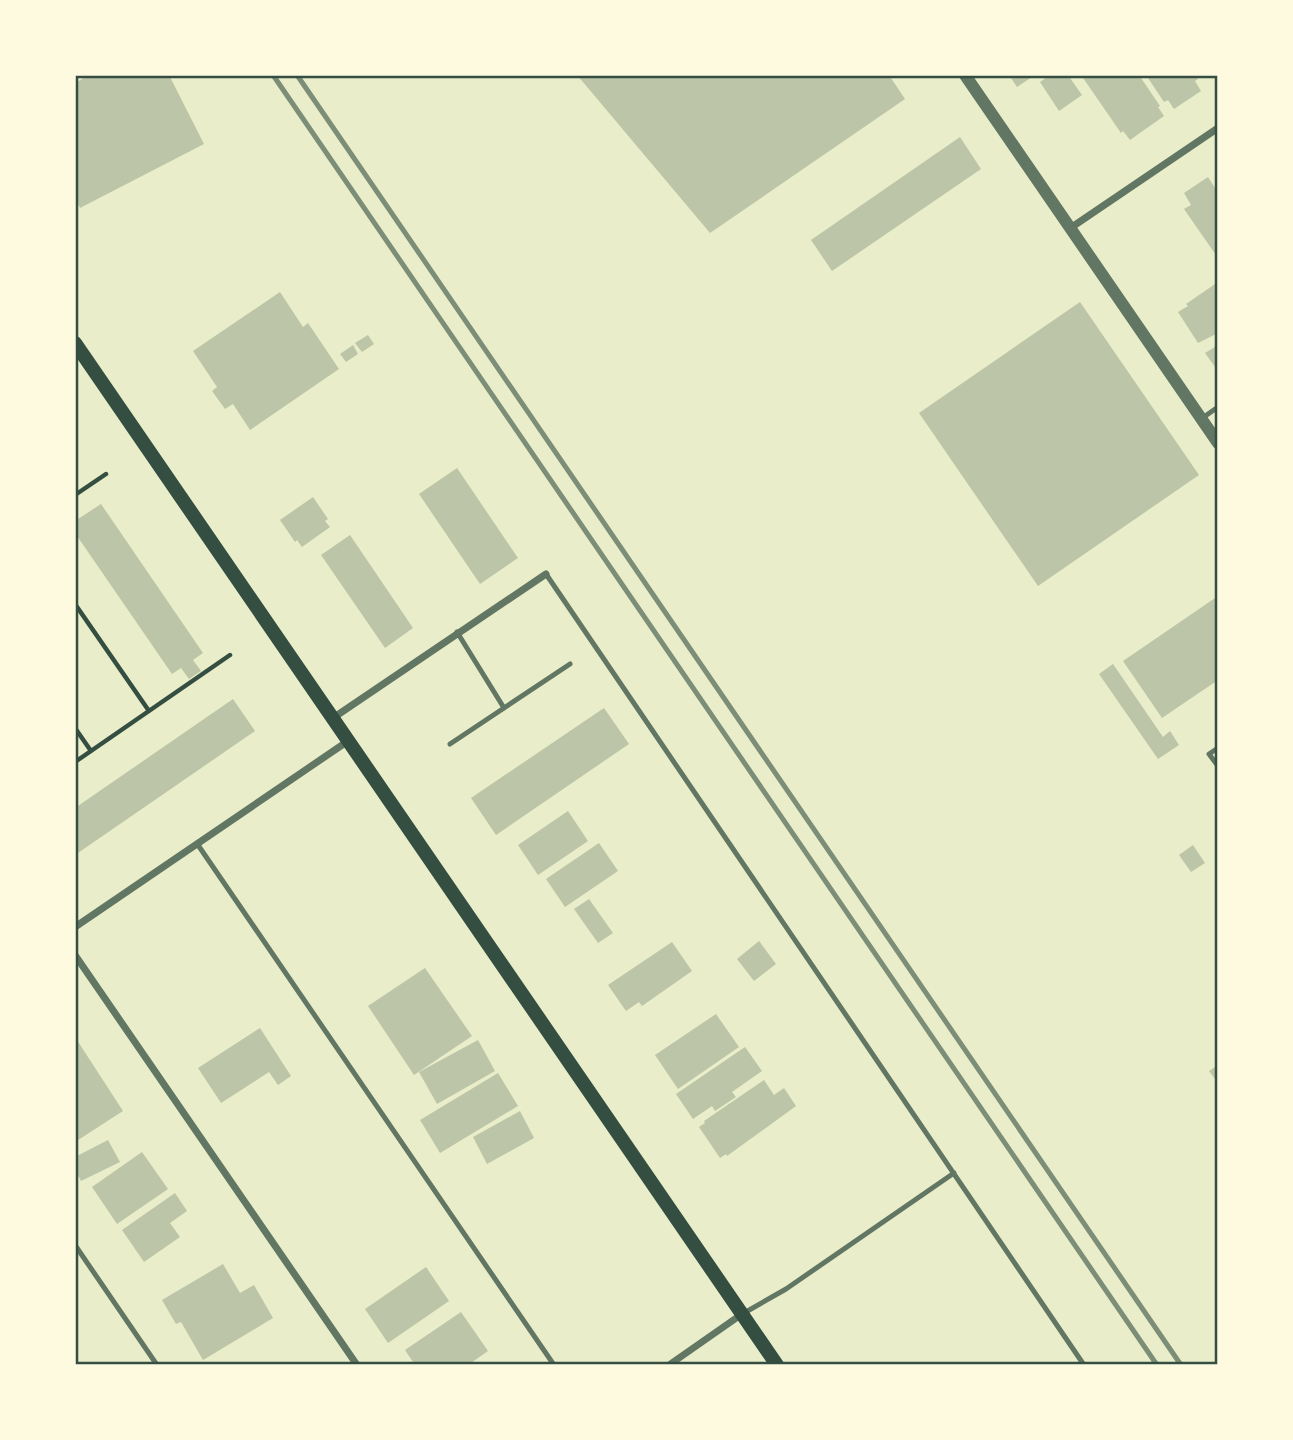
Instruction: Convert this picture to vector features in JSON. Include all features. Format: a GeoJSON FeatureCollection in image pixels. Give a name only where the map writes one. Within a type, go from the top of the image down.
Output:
{"type":"FeatureCollection","features":[{"type":"Feature","properties":{"kind":"main road"},"geometry":{"type":"LineString","coordinates":[[75,343],[777,1365]]}},
{"type":"Feature","properties":{"kind":"street"},"geometry":{"type":"LineString","coordinates":[[965,75],[1218,443]]}},
{"type":"Feature","properties":{"kind":"street"},"geometry":{"type":"LineString","coordinates":[[1069,229],[1218,128]]}},
{"type":"Feature","properties":{"kind":"street"},"geometry":{"type":"LineString","coordinates":[[333,718],[546,574]]}},
{"type":"Feature","properties":{"kind":"street"},"geometry":{"type":"LineString","coordinates":[[75,927],[348,740]]}},
{"type":"Feature","properties":{"kind":"street"},"geometry":{"type":"LineString","coordinates":[[75,955],[357,1365]]}},
{"type":"Feature","properties":{"kind":"street"},"geometry":{"type":"LineString","coordinates":[[669,1365],[742,1314]]}},
{"type":"Feature","properties":{"kind":"lane"},"geometry":{"type":"LineString","coordinates":[[1201,419],[1218,408]]}},
{"type":"Feature","properties":{"kind":"lane"},"geometry":{"type":"LineString","coordinates":[[546,574],[1084,1365]]}},
{"type":"Feature","properties":{"kind":"lane"},"geometry":{"type":"LineString","coordinates":[[457,632],[504,708]]}},
{"type":"Feature","properties":{"kind":"lane"},"geometry":{"type":"LineString","coordinates":[[450,744],[570,664]]}},
{"type":"Feature","properties":{"kind":"lane"},"geometry":{"type":"LineString","coordinates":[[1218,748],[1209,754],[1218,766]]}},
{"type":"Feature","properties":{"kind":"lane"},"geometry":{"type":"LineString","coordinates":[[198,845],[554,1365]]}},
{"type":"Feature","properties":{"kind":"lane"},"geometry":{"type":"LineString","coordinates":[[742,1314],[786,1289],[954,1173]]}},
{"type":"Feature","properties":{"kind":"lane"},"geometry":{"type":"LineString","coordinates":[[75,1245],[157,1365]]}},
{"type":"Feature","properties":{"kind":"path"},"geometry":{"type":"LineString","coordinates":[[75,495],[106,474]]}},
{"type":"Feature","properties":{"kind":"path"},"geometry":{"type":"LineString","coordinates":[[75,604],[149,711]]}},
{"type":"Feature","properties":{"kind":"path"},"geometry":{"type":"LineString","coordinates":[[75,762],[230,655]]}},
{"type":"Feature","properties":{"kind":"path"},"geometry":{"type":"LineString","coordinates":[[75,728],[91,751]]}},
{"type":"Feature","properties":{"kind":"building"},"geometry":{"type":"Polygon","coordinates":[[[89,75],[169,75],[204,144],[80,208],[75,198],[75,83],[89,75]]]}},
{"type":"Feature","properties":{"kind":"building"},"geometry":{"type":"Polygon","coordinates":[[[577,75],[889,75],[905,99],[710,233],[577,75]]]}},
{"type":"Feature","properties":{"kind":"building"},"geometry":{"type":"Polygon","coordinates":[[[1009,75],[1035,75],[1017,87],[1009,75]]]}},
{"type":"Feature","properties":{"kind":"building"},"geometry":{"type":"Polygon","coordinates":[[[1050,75],[1068,75],[1082,95],[1059,111],[1040,82],[1050,75]]]}},
{"type":"Feature","properties":{"kind":"building"},"geometry":{"type":"Polygon","coordinates":[[[1081,75],[1139,75],[1164,116],[1130,140],[1123,131],[1121,133],[1081,75]]]}},
{"type":"Feature","properties":{"kind":"building"},"geometry":{"type":"Polygon","coordinates":[[[1146,75],[1195,75],[1198,79],[1195,81],[1201,91],[1174,109],[1168,100],[1164,102],[1146,75]]]}},
{"type":"Feature","properties":{"kind":"building"},"geometry":{"type":"Polygon","coordinates":[[[960,137],[981,169],[832,271],[811,240],[960,137]]]}},
{"type":"Feature","properties":{"kind":"building"},"geometry":{"type":"Polygon","coordinates":[[[1208,177],[1215,188],[1218,186],[1218,258],[1184,209],[1191,205],[1184,193],[1208,177]]]}},
{"type":"Feature","properties":{"kind":"building"},"geometry":{"type":"Polygon","coordinates":[[[1218,282],[1218,333],[1198,343],[1178,312],[1218,282]]]}},
{"type":"Feature","properties":{"kind":"building"},"geometry":{"type":"Polygon","coordinates":[[[280,292],[303,327],[308,323],[339,369],[250,430],[233,404],[225,409],[212,391],[217,387],[193,351],[280,292]]]}},
{"type":"Feature","properties":{"kind":"building"},"geometry":{"type":"Polygon","coordinates":[[[1080,302],[1199,475],[1038,586],[919,413],[1080,302]]]}},
{"type":"Feature","properties":{"kind":"building"},"geometry":{"type":"Polygon","coordinates":[[[368,335],[374,344],[362,352],[355,343],[368,335]]]}},
{"type":"Feature","properties":{"kind":"building"},"geometry":{"type":"Polygon","coordinates":[[[353,345],[358,354],[346,362],[340,354],[353,345]]]}},
{"type":"Feature","properties":{"kind":"building"},"geometry":{"type":"Polygon","coordinates":[[[1218,345],[1218,371],[1205,353],[1218,345]]]}},
{"type":"Feature","properties":{"kind":"building"},"geometry":{"type":"Polygon","coordinates":[[[457,468],[518,558],[480,584],[419,494],[457,468]]]}},
{"type":"Feature","properties":{"kind":"building"},"geometry":{"type":"Polygon","coordinates":[[[313,497],[328,519],[325,521],[330,527],[302,547],[297,540],[295,542],[280,520],[313,497]]]}},
{"type":"Feature","properties":{"kind":"building"},"geometry":{"type":"Polygon","coordinates":[[[101,504],[203,653],[193,660],[201,671],[189,679],[181,668],[172,674],[75,533],[75,521],[101,504]]]}},
{"type":"Feature","properties":{"kind":"building"},"geometry":{"type":"Polygon","coordinates":[[[350,535],[413,628],[385,648],[321,555],[350,535]]]}},
{"type":"Feature","properties":{"kind":"building"},"geometry":{"type":"Polygon","coordinates":[[[1218,596],[1218,680],[1162,718],[1123,661],[1218,596]]]}},
{"type":"Feature","properties":{"kind":"building"},"geometry":{"type":"Polygon","coordinates":[[[1113,664],[1163,737],[1170,731],[1179,745],[1158,759],[1099,674],[1113,664]]]}},
{"type":"Feature","properties":{"kind":"building"},"geometry":{"type":"Polygon","coordinates":[[[233,699],[255,731],[75,855],[75,808],[233,699]]]}},
{"type":"Feature","properties":{"kind":"building"},"geometry":{"type":"Polygon","coordinates":[[[604,708],[629,744],[496,835],[471,798],[604,708]]]}},
{"type":"Feature","properties":{"kind":"building"},"geometry":{"type":"Polygon","coordinates":[[[568,811],[588,841],[538,875],[518,845],[568,811]]]}},
{"type":"Feature","properties":{"kind":"building"},"geometry":{"type":"Polygon","coordinates":[[[599,843],[618,871],[565,907],[546,879],[599,843]]]}},
{"type":"Feature","properties":{"kind":"building"},"geometry":{"type":"Polygon","coordinates":[[[1193,845],[1205,863],[1191,872],[1179,855],[1193,845]]]}},
{"type":"Feature","properties":{"kind":"building"},"geometry":{"type":"Polygon","coordinates":[[[589,899],[613,933],[598,943],[574,909],[589,899]]]}},
{"type":"Feature","properties":{"kind":"building"},"geometry":{"type":"Polygon","coordinates":[[[759,941],[776,964],[754,981],[737,959],[759,941]]]}},
{"type":"Feature","properties":{"kind":"building"},"geometry":{"type":"Polygon","coordinates":[[[672,942],[692,971],[642,1006],[639,1002],[626,1011],[608,985],[672,942]]]}},
{"type":"Feature","properties":{"kind":"building"},"geometry":{"type":"Polygon","coordinates":[[[425,968],[472,1036],[414,1075],[368,1006],[425,968]]]}},
{"type":"Feature","properties":{"kind":"building"},"geometry":{"type":"Polygon","coordinates":[[[716,1014],[739,1047],[678,1089],[655,1055],[716,1014]]]}},
{"type":"Feature","properties":{"kind":"building"},"geometry":{"type":"Polygon","coordinates":[[[260,1028],[291,1076],[278,1085],[269,1072],[221,1103],[198,1068],[260,1028]]]}},
{"type":"Feature","properties":{"kind":"building"},"geometry":{"type":"Polygon","coordinates":[[[75,1037],[123,1111],[75,1142],[75,1037]]]}},
{"type":"Feature","properties":{"kind":"building"},"geometry":{"type":"Polygon","coordinates":[[[478,1040],[495,1071],[437,1104],[419,1072],[478,1040]]]}},
{"type":"Feature","properties":{"kind":"building"},"geometry":{"type":"Polygon","coordinates":[[[745,1047],[762,1071],[732,1092],[736,1097],[715,1111],[712,1106],[693,1119],[676,1094],[745,1047]]]}},
{"type":"Feature","properties":{"kind":"building"},"geometry":{"type":"Polygon","coordinates":[[[1218,1065],[1218,1083],[1209,1071],[1218,1065]]]}},
{"type":"Feature","properties":{"kind":"building"},"geometry":{"type":"Polygon","coordinates":[[[498,1073],[518,1106],[440,1153],[420,1120],[498,1073]]]}},
{"type":"Feature","properties":{"kind":"building"},"geometry":{"type":"Polygon","coordinates":[[[764,1080],[774,1095],[784,1088],[796,1106],[727,1156],[726,1154],[720,1158],[699,1127],[764,1080]]]}},
{"type":"Feature","properties":{"kind":"building"},"geometry":{"type":"Polygon","coordinates":[[[520,1111],[534,1138],[487,1164],[473,1137],[520,1111]]]}},
{"type":"Feature","properties":{"kind":"building"},"geometry":{"type":"Polygon","coordinates":[[[108,1140],[120,1162],[81,1181],[75,1169],[75,1157],[108,1140]]]}},
{"type":"Feature","properties":{"kind":"building"},"geometry":{"type":"Polygon","coordinates":[[[142,1152],[168,1189],[117,1224],[92,1187],[142,1152]]]}},
{"type":"Feature","properties":{"kind":"building"},"geometry":{"type":"Polygon","coordinates":[[[175,1193],[187,1211],[170,1223],[180,1237],[144,1262],[122,1230],[175,1193]]]}},
{"type":"Feature","properties":{"kind":"building"},"geometry":{"type":"Polygon","coordinates":[[[223,1264],[240,1293],[254,1285],[273,1318],[203,1360],[181,1322],[176,1324],[162,1300],[223,1264]]]}},
{"type":"Feature","properties":{"kind":"building"},"geometry":{"type":"Polygon","coordinates":[[[426,1267],[449,1301],[388,1343],[365,1309],[426,1267]]]}},
{"type":"Feature","properties":{"kind":"building"},"geometry":{"type":"Polygon","coordinates":[[[461,1312],[488,1351],[468,1365],[415,1365],[405,1350],[461,1312]]]}},
{"type":"Feature","properties":{"kind":"railway"},"geometry":{"type":"LineString","coordinates":[[273,75],[1157,1365]]}},
{"type":"Feature","properties":{"kind":"railway"},"geometry":{"type":"LineString","coordinates":[[297,75],[1181,1365]]}}]}
